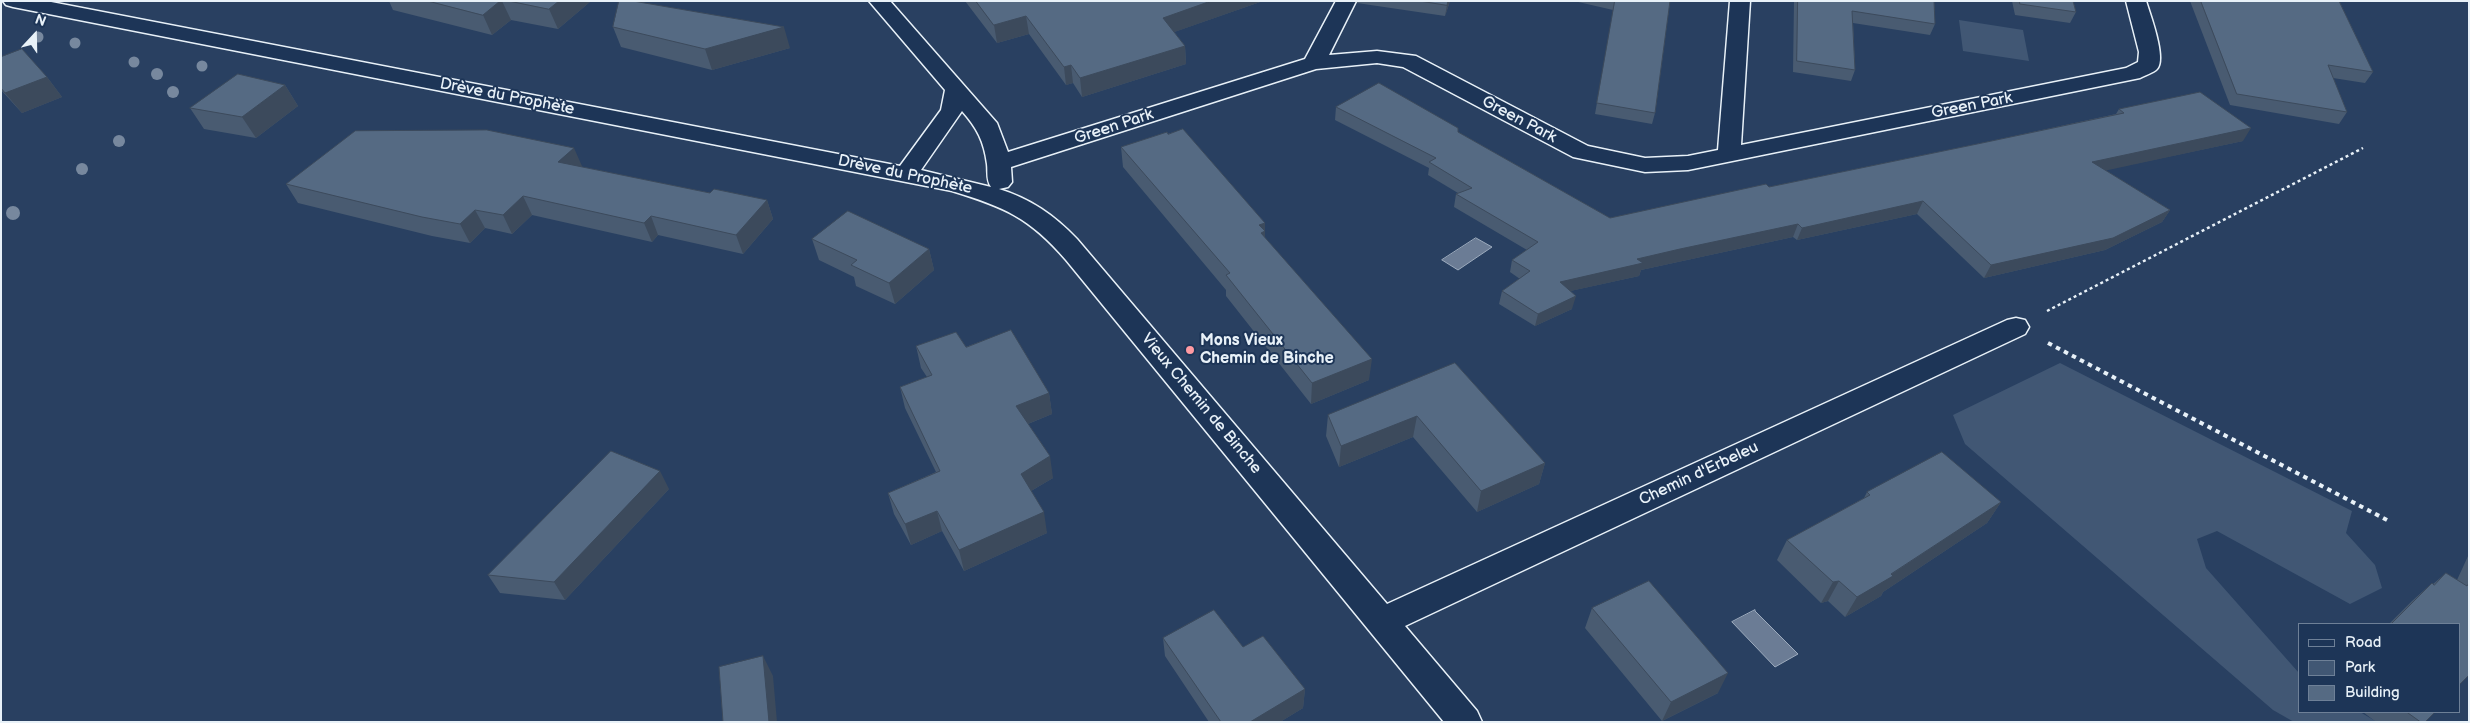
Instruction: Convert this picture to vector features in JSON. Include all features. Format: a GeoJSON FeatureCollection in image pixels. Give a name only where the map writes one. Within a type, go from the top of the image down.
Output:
{"type":"FeatureCollection","features":[{"type":"Feature","properties":{"kind":"street"},"geometry":{"type":"LineString","coordinates":[[1,6],[11,1]]}},
{"type":"Feature","properties":{"kind":"street","name":"Drève du Prophète"},"geometry":{"type":"LineString","coordinates":[[11,1],[906,174],[955,184],[1001,198]]}},
{"type":"Feature","properties":{"kind":"street"},"geometry":{"type":"LineString","coordinates":[[879,1],[989,128],[999,163],[1001,198]]}},
{"type":"Feature","properties":{"kind":"street"},"geometry":{"type":"LineString","coordinates":[[1314,63],[1346,1]]}},
{"type":"Feature","properties":{"kind":"street"},"geometry":{"type":"LineString","coordinates":[[1729,155],[1740,1]]}},
{"type":"Feature","properties":{"kind":"street","name":"Green Park"},"geometry":{"type":"LineString","coordinates":[[999,163],[1314,63],[1377,57],[1408,61],[1581,152],[1614,160],[1645,164],[1688,164],[2132,73],[2149,65],[2150,52],[2136,1]]}},
{"type":"Feature","properties":{"kind":"street"},"geometry":{"type":"LineString","coordinates":[[906,174],[952,110],[956,88]]}},
{"type":"Feature","properties":{"kind":"street","name":"Vieux Chemin de Binche"},"geometry":{"type":"LineString","coordinates":[[1001,198],[1034,214],[1060,236],[1465,722]]}},
{"type":"Feature","properties":{"kind":"street","name":"Chemin d'Erbeleu"},"geometry":{"type":"LineString","coordinates":[[1382,621],[2016,327]]}},
{"type":"Feature","properties":{"kind":"path"},"geometry":{"type":"LineString","coordinates":[[2016,327],[2363,148]]}},
{"type":"Feature","properties":{"kind":"path"},"geometry":{"type":"LineString","coordinates":[[2016,327],[2387,520]]}},
{"type":"Feature","properties":{"kind":"green space"},"geometry":{"type":"Polygon","coordinates":[[[1959,20],[2023,30],[2029,61],[1963,51],[1959,20]]]}},
{"type":"Feature","properties":{"kind":"green space"},"geometry":{"type":"Polygon","coordinates":[[[2060,363],[2352,511],[2346,533],[2375,565],[2382,588],[2350,604],[2217,531],[2197,539],[2206,568],[2298,672],[2298,713],[2362,713],[2377,722],[2294,722],[2273,710],[1965,444],[1953,415],[2060,363]]]}},
{"type":"Feature","properties":{"kind":"shaded area"},"geometry":{"type":"Polygon","coordinates":[[[1476,238],[1492,247],[1458,270],[1442,260],[1476,238]]]}},
{"type":"Feature","properties":{"kind":"shaded area"},"geometry":{"type":"Polygon","coordinates":[[[1755,610],[1798,654],[1775,667],[1732,622],[1755,610]]]}},
{"type":"Feature","properties":{"kind":"building"},"geometry":{"type":"Polygon","coordinates":[[[428,1],[500,1],[483,15],[428,1]]]}},
{"type":"Feature","properties":{"kind":"building"},"geometry":{"type":"Polygon","coordinates":[[[509,1],[559,1],[549,9],[509,1]]]}},
{"type":"Feature","properties":{"kind":"building"},"geometry":{"type":"Polygon","coordinates":[[[619,1],[633,1],[784,27],[705,49],[613,27],[619,1]]]}},
{"type":"Feature","properties":{"kind":"building"},"geometry":{"type":"Polygon","coordinates":[[[976,1],[1211,1],[1163,18],[1185,46],[1080,78],[1071,65],[1064,67],[1026,16],[994,25],[976,1]]]}},
{"type":"Feature","properties":{"kind":"building"},"geometry":{"type":"Polygon","coordinates":[[[1420,1],[1448,1],[1447,5],[1420,1]]]}},
{"type":"Feature","properties":{"kind":"building"},"geometry":{"type":"Polygon","coordinates":[[[1615,1],[1670,1],[1655,113],[1597,103],[1615,1]]]}},
{"type":"Feature","properties":{"kind":"building"},"geometry":{"type":"Polygon","coordinates":[[[1798,1],[1934,1],[1935,24],[1852,11],[1855,70],[1797,61],[1798,1]]]}},
{"type":"Feature","properties":{"kind":"building"},"geometry":{"type":"Polygon","coordinates":[[[2020,1],[2073,1],[2076,12],[2020,4],[2020,1]]]}},
{"type":"Feature","properties":{"kind":"building"},"geometry":{"type":"Polygon","coordinates":[[[2201,1],[2339,1],[2373,72],[2328,65],[2347,112],[2237,94],[2201,1]]]}},
{"type":"Feature","properties":{"kind":"building"},"geometry":{"type":"Polygon","coordinates":[[[22,49],[47,77],[5,93],[1,88],[1,57],[22,49]]]}},
{"type":"Feature","properties":{"kind":"building"},"geometry":{"type":"Polygon","coordinates":[[[238,74],[285,85],[242,117],[190,108],[238,74]]]}},
{"type":"Feature","properties":{"kind":"building"},"geometry":{"type":"Polygon","coordinates":[[[1379,83],[1458,128],[1458,132],[1610,218],[1766,184],[1769,187],[2124,113],[2119,109],[2200,92],[2251,128],[2092,162],[2170,210],[2113,238],[1991,265],[1923,201],[1802,228],[1798,224],[1637,259],[1643,263],[1560,282],[1576,296],[1538,314],[1502,291],[1530,271],[1512,260],[1538,242],[1456,194],[1472,188],[1429,162],[1436,158],[1336,107],[1379,83]]]}},
{"type":"Feature","properties":{"kind":"building"},"geometry":{"type":"Polygon","coordinates":[[[1183,129],[1265,223],[1259,225],[1265,231],[1261,233],[1372,359],[1312,383],[1226,275],[1230,273],[1121,147],[1167,132],[1168,134],[1183,129]]]}},
{"type":"Feature","properties":{"kind":"building"},"geometry":{"type":"Polygon","coordinates":[[[487,130],[574,148],[558,162],[710,193],[714,189],[767,200],[736,235],[651,216],[644,223],[523,196],[503,215],[475,210],[460,224],[422,217],[286,184],[355,131],[487,130]]]}},
{"type":"Feature","properties":{"kind":"building"},"geometry":{"type":"Polygon","coordinates":[[[848,211],[929,249],[889,283],[851,265],[857,260],[812,239],[848,211]]]}},
{"type":"Feature","properties":{"kind":"building"},"geometry":{"type":"Polygon","coordinates":[[[1011,330],[1049,393],[1016,406],[1050,456],[1021,474],[1044,512],[959,550],[937,511],[905,524],[888,493],[940,471],[900,387],[932,375],[916,346],[956,332],[966,347],[1011,330]]]}},
{"type":"Feature","properties":{"kind":"building"},"geometry":{"type":"Polygon","coordinates":[[[1455,363],[1545,463],[1481,491],[1417,416],[1341,446],[1328,415],[1455,363]]]}},
{"type":"Feature","properties":{"kind":"building"},"geometry":{"type":"Polygon","coordinates":[[[611,451],[660,471],[554,582],[488,575],[611,451]]]}},
{"type":"Feature","properties":{"kind":"building"},"geometry":{"type":"Polygon","coordinates":[[[1942,452],[2001,502],[1891,574],[1893,576],[1857,597],[1839,581],[1833,582],[1787,540],[1870,495],[1867,492],[1942,452]]]}},
{"type":"Feature","properties":{"kind":"building"},"geometry":{"type":"Polygon","coordinates":[[[2446,573],[2467,586],[2469,583],[2469,675],[2460,684],[2460,623],[2392,623],[2432,583],[2434,585],[2446,573]]]}},
{"type":"Feature","properties":{"kind":"building"},"geometry":{"type":"Polygon","coordinates":[[[1649,581],[1728,673],[1671,702],[1592,608],[1649,581]]]}},
{"type":"Feature","properties":{"kind":"building"},"geometry":{"type":"Polygon","coordinates":[[[1214,610],[1243,647],[1263,636],[1305,689],[1250,722],[1221,722],[1163,638],[1214,610]]]}},
{"type":"Feature","properties":{"kind":"building"},"geometry":{"type":"Polygon","coordinates":[[[763,656],[769,722],[723,722],[719,667],[763,656]]]}},
{"type":"Feature","properties":{"kind":"building"},"geometry":{"type":"Polygon","coordinates":[[[2408,713],[2434,713],[2425,722],[2421,722],[2408,713]]]}},
{"type":"Feature","properties":{"kind":"place","name":"Mons Vieux Chemin de Binche"},"geometry":{"type":"Point","coordinates":[1190,350]}}]}
